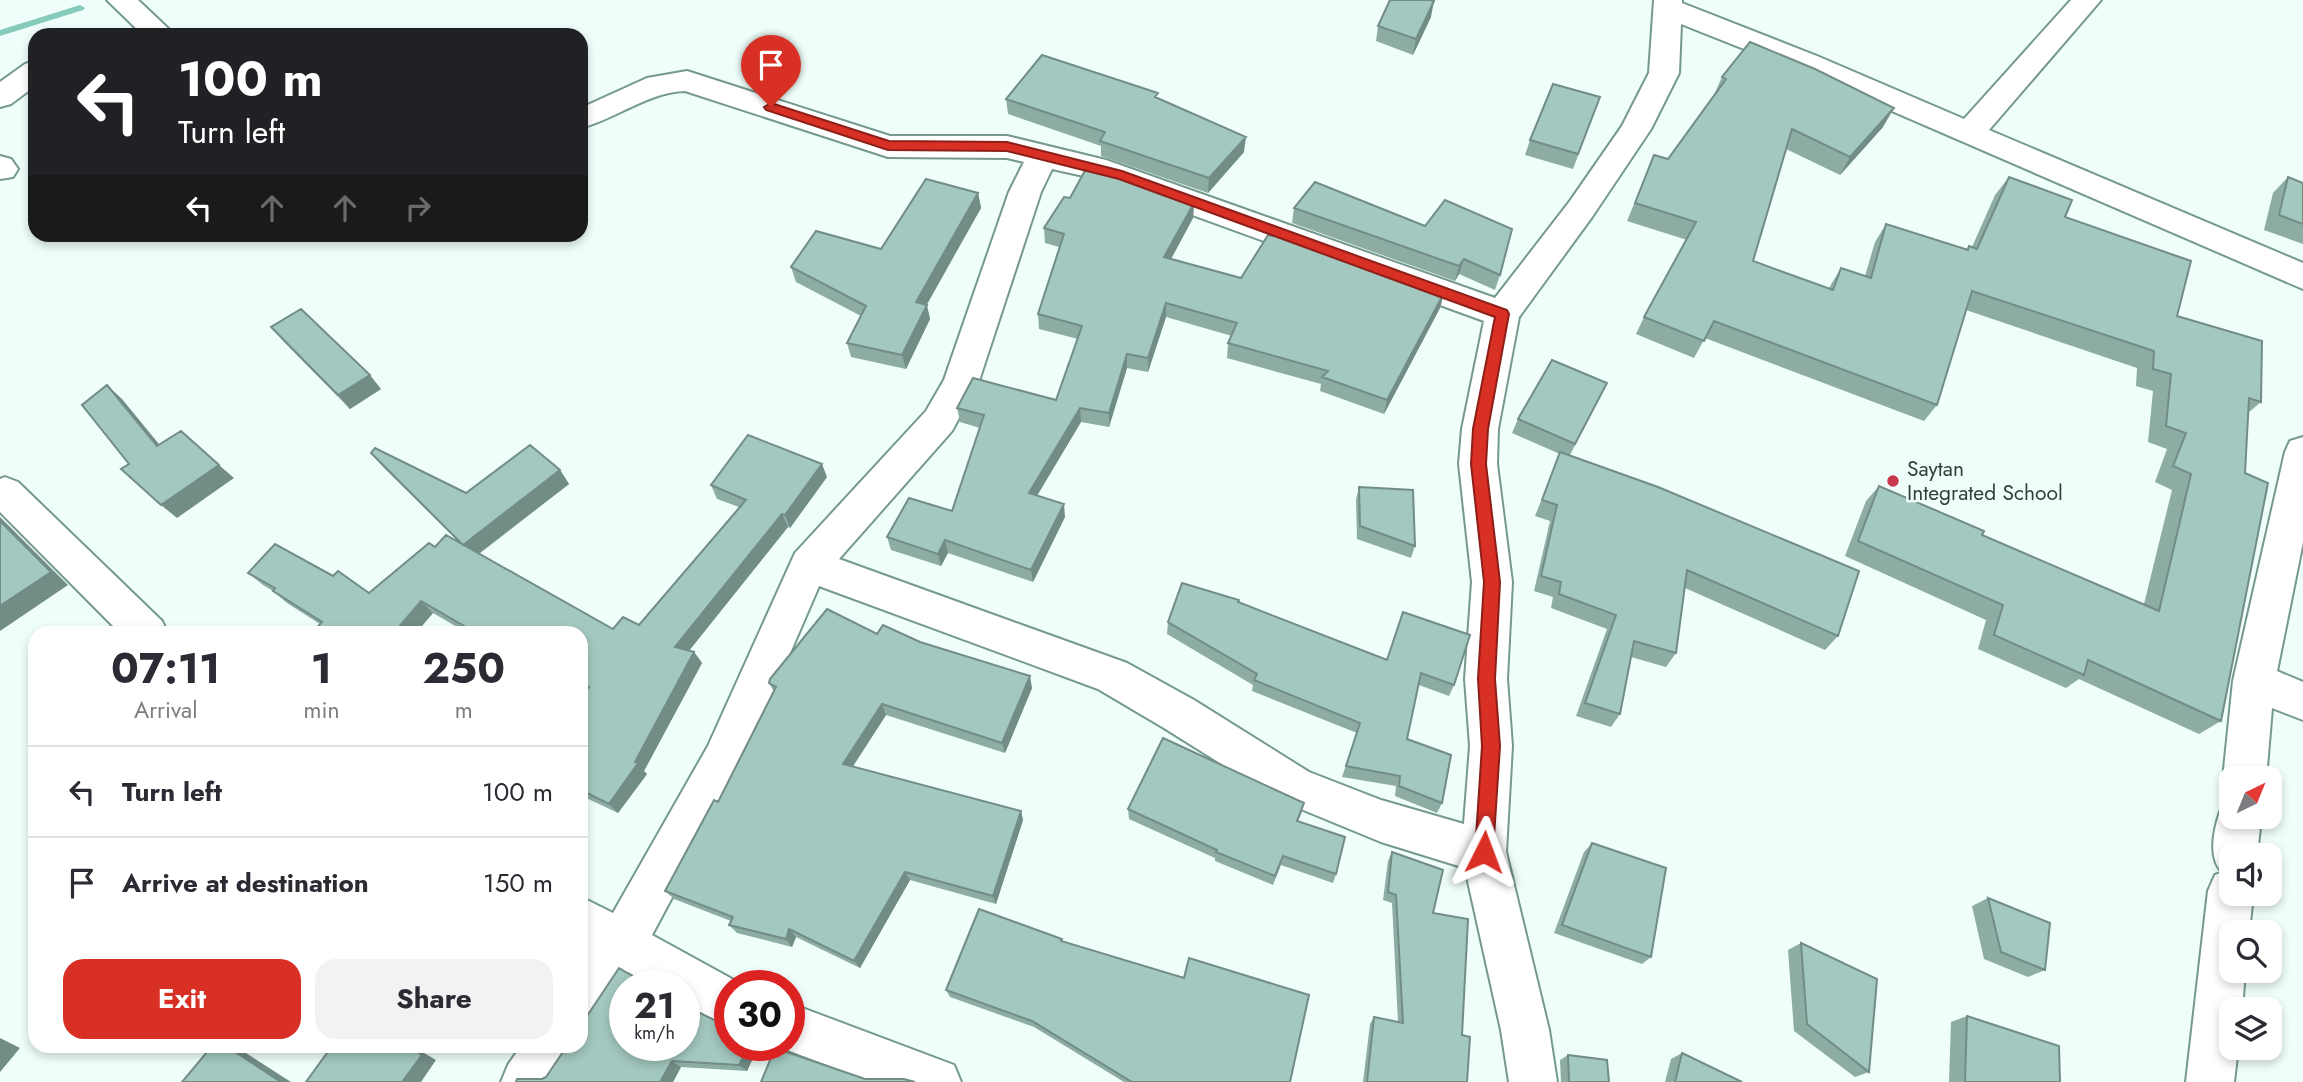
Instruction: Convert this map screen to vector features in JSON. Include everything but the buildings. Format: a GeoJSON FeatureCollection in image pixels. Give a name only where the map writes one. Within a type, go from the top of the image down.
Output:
{"type":"FeatureCollection","features":[{"type":"Feature","properties":{"kind":"street"},"geometry":{"type":"LineString","coordinates":[[121,0],[153,28]]}},
{"type":"Feature","properties":{"kind":"street"},"geometry":{"type":"LineString","coordinates":[[1970,132],[2087,0]]}},
{"type":"Feature","properties":{"kind":"street"},"geometry":{"type":"LineString","coordinates":[[1533,1082],[1525,1030],[1484,852],[1491,746],[1486,679],[1492,582],[1478,464],[1480,429],[1502,314],[1581,209],[1636,129],[1664,73],[1668,4],[2303,277]]}},
{"type":"Feature","properties":{"kind":"street"},"geometry":{"type":"LineString","coordinates":[[0,97],[28,76]]}},
{"type":"Feature","properties":{"kind":"street"},"geometry":{"type":"LineString","coordinates":[[588,116],[605,110],[646,87],[661,82],[687,81],[888,146],[995,146],[1043,155],[1131,178],[1502,314]]}},
{"type":"Feature","properties":{"kind":"street"},"geometry":{"type":"LineString","coordinates":[[588,991],[641,911],[723,760],[809,565],[939,421],[964,371],[1025,192],[1043,155]]}},
{"type":"Feature","properties":{"kind":"street"},"geometry":{"type":"LineString","coordinates":[[2245,766],[2254,681],[2303,452]]}},
{"type":"Feature","properties":{"kind":"street"},"geometry":{"type":"LineString","coordinates":[[5,493],[140,626]]}},
{"type":"Feature","properties":{"kind":"street"},"geometry":{"type":"LineString","coordinates":[[809,565],[1112,677],[1179,714],[1294,786],[1381,821],[1484,852]]}},
{"type":"Feature","properties":{"kind":"street"},"geometry":{"type":"LineString","coordinates":[[2254,681],[2303,701]]}},
{"type":"Feature","properties":{"kind":"street"},"geometry":{"type":"LineString","coordinates":[[2210,1082],[2229,906]]}},
{"type":"Feature","properties":{"kind":"street"},"geometry":{"type":"LineString","coordinates":[[588,924],[714,995]]}},
{"type":"Feature","properties":{"kind":"street"},"geometry":{"type":"LineString","coordinates":[[805,1033],[937,1082]]}},
{"type":"Feature","properties":{"kind":"street"},"geometry":{"type":"LineString","coordinates":[[525,1082],[545,1053]]}},
{"type":"Feature","properties":{"kind":"waterway"},"geometry":{"type":"LineString","coordinates":[[0,33],[80,8]]}},
{"type":"Feature","properties":{"kind":"place","name":"Saytan Integrated School"},"geometry":{"type":"Point","coordinates":[1893,481]}},
{"type":"Feature","properties":{"kind":"route"},"geometry":{"type":"LineString","coordinates":[[771,107],[888,146],[1007,147],[1122,175],[1502,314],[1480,429],[1478,464],[1492,582],[1486,679],[1491,746],[1484,852]]}}]}
